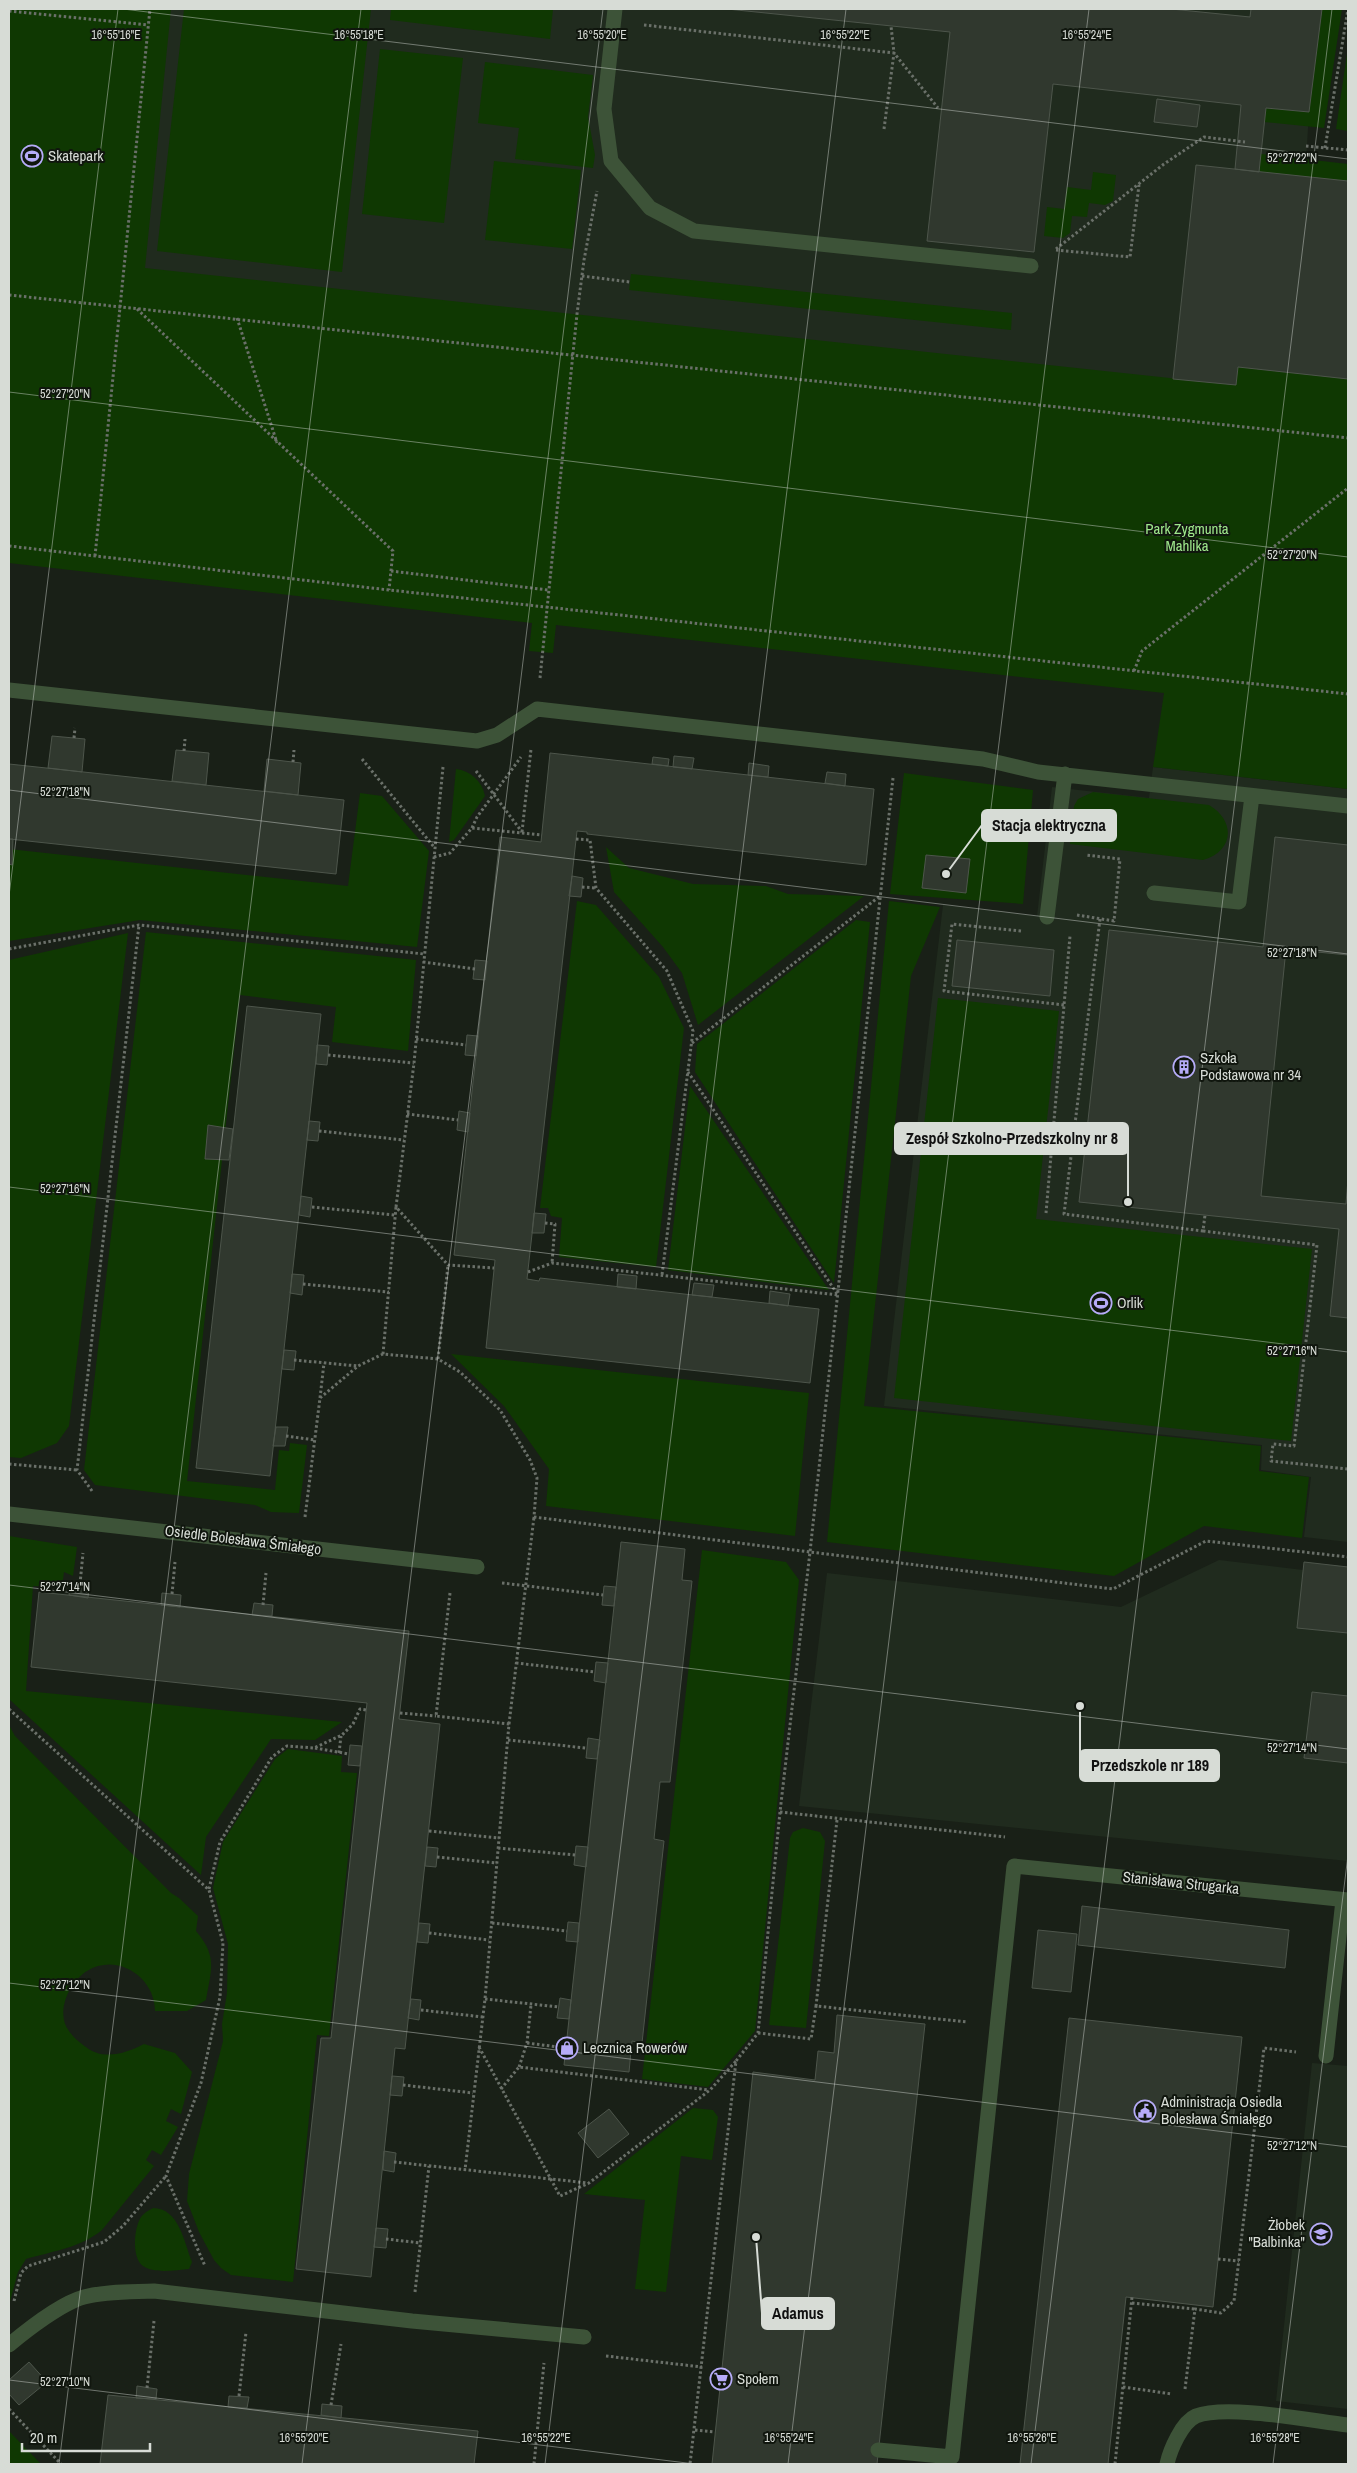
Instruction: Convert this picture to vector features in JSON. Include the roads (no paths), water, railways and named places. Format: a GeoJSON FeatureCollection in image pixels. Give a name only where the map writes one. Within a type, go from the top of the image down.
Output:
{"type":"FeatureCollection","features":[{"type":"Feature","properties":{"kind":"street"},"geometry":{"type":"LineString","coordinates":[[615,15],[604,109],[611,161],[650,208],[694,232],[1031,266]]}},
{"type":"Feature","properties":{"kind":"street"},"geometry":{"type":"LineString","coordinates":[[9,690],[477,741],[497,735],[537,709],[983,758],[1038,772],[1348,806]]}},
{"type":"Feature","properties":{"kind":"street"},"geometry":{"type":"LineString","coordinates":[[1047,914],[1065,774]]}},
{"type":"Feature","properties":{"kind":"street"},"geometry":{"type":"LineString","coordinates":[[1154,892],[1239,902],[1252,796]]}},
{"type":"Feature","properties":{"kind":"street","name":"Osiedle Bolesława Śmiałego"},"geometry":{"type":"LineString","coordinates":[[9,1514],[477,1567]]}},
{"type":"Feature","properties":{"kind":"street","name":"Stanisława Strugarka"},"geometry":{"type":"LineString","coordinates":[[878,2450],[952,2457],[1014,1866],[1345,1900]]}},
{"type":"Feature","properties":{"kind":"street"},"geometry":{"type":"LineString","coordinates":[[1326,2056],[1345,1900]]}},
{"type":"Feature","properties":{"kind":"street"},"geometry":{"type":"LineString","coordinates":[[9,2345],[50,2316],[83,2297],[119,2292],[154,2291],[412,2321],[584,2337]]}},
{"type":"Feature","properties":{"kind":"street"},"geometry":{"type":"LineString","coordinates":[[1168,2464],[1176,2437],[1194,2417],[1222,2411],[1348,2425]]}},
{"type":"Feature","properties":{"kind":"place","name":"Skatepark"},"geometry":{"type":"Point","coordinates":[32,156]}},
{"type":"Feature","properties":{"kind":"place","name":"Stacja elektryczna"},"geometry":{"type":"Point","coordinates":[946,874]}},
{"type":"Feature","properties":{"kind":"place","name":"Szkoła Podstawowa nr 34"},"geometry":{"type":"Point","coordinates":[1184,1067]}},
{"type":"Feature","properties":{"kind":"place","name":"Zespół Szkolno-Przedszkolny nr 8"},"geometry":{"type":"Point","coordinates":[1128,1202]}},
{"type":"Feature","properties":{"kind":"place","name":"Orlik"},"geometry":{"type":"Point","coordinates":[1101,1303]}},
{"type":"Feature","properties":{"kind":"place","name":"Przedszkole nr 189"},"geometry":{"type":"Point","coordinates":[1080,1706]}},
{"type":"Feature","properties":{"kind":"place","name":"Lecznica Rowerów"},"geometry":{"type":"Point","coordinates":[567,2048]}},
{"type":"Feature","properties":{"kind":"place","name":"Administracja Osiedla Bolesława Śmiałego"},"geometry":{"type":"Point","coordinates":[1145,2111]}},
{"type":"Feature","properties":{"kind":"place","name":"Żłobek \"Balbinka\""},"geometry":{"type":"Point","coordinates":[1321,2234]}},
{"type":"Feature","properties":{"kind":"place","name":"Adamus"},"geometry":{"type":"Point","coordinates":[756,2237]}},
{"type":"Feature","properties":{"kind":"place","name":"Społem"},"geometry":{"type":"Point","coordinates":[721,2379]}},
{"type":"Feature","properties":{"kind":"park label","name":"Park Zygmunta Mahlika"},"geometry":{"type":"Point","coordinates":[1187,538]}}]}
